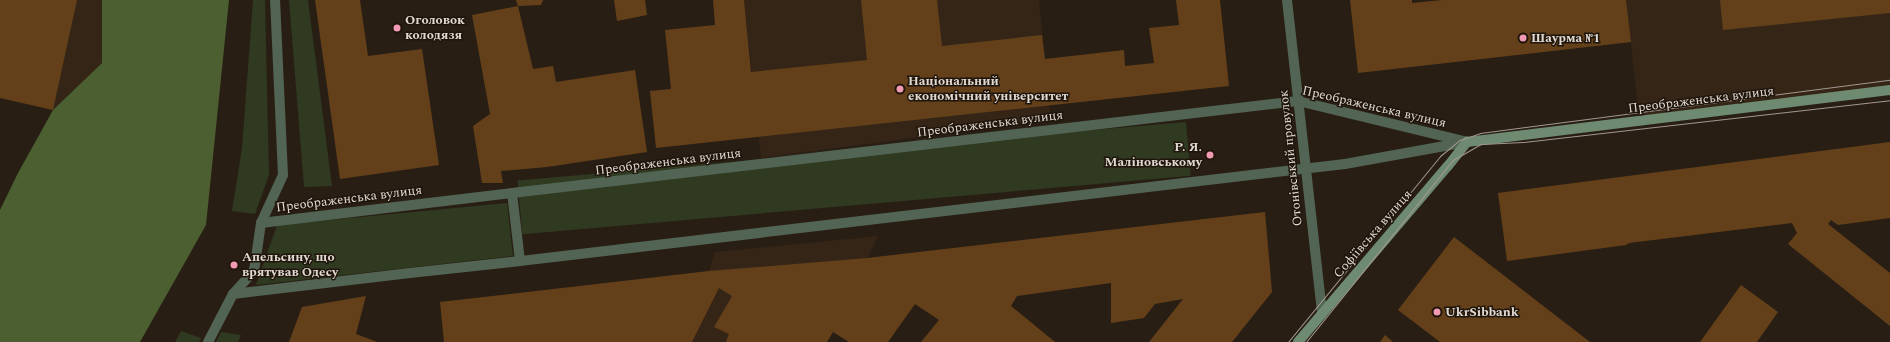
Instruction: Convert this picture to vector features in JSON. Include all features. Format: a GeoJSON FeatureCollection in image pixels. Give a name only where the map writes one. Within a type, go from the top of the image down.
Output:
{"type":"FeatureCollection","features":[{"type":"Feature","properties":{"kind":"main road","name":"Преображенська вулиця"},"geometry":{"type":"LineString","coordinates":[[1467,142],[1890,90]]}},
{"type":"Feature","properties":{"kind":"main road","name":"Софіївська вулиця"},"geometry":{"type":"LineString","coordinates":[[1298,342],[1467,142]]}},
{"type":"Feature","properties":{"kind":"street"},"geometry":{"type":"LineString","coordinates":[[208,342],[233,294],[254,272],[261,223],[283,175],[274,0]]}},
{"type":"Feature","properties":{"kind":"street","name":"Отонівський провулок"},"geometry":{"type":"LineString","coordinates":[[1287,0],[1322,314]]}},
{"type":"Feature","properties":{"kind":"street","name":"Преображенська вулиця"},"geometry":{"type":"LineString","coordinates":[[261,223],[1298,101],[1467,142]]}},
{"type":"Feature","properties":{"kind":"street","name":"Преображенська вулиця"},"geometry":{"type":"LineString","coordinates":[[233,294],[1305,169],[1345,164],[1467,142]]}},
{"type":"Feature","properties":{"kind":"street"},"geometry":{"type":"LineString","coordinates":[[512,193],[520,261]]}},
{"type":"Feature","properties":{"kind":"shaded area"},"geometry":{"type":"Polygon","coordinates":[[[0,0],[102,0],[102,63],[53,110],[0,98],[0,0]]]}},
{"type":"Feature","properties":{"kind":"shaded area","name":"Національний економічний університет"},"geometry":{"type":"Polygon","coordinates":[[[744,0],[1039,0],[1051,120],[761,158],[744,0]]]}},
{"type":"Feature","properties":{"kind":"shaded area"},"geometry":{"type":"Polygon","coordinates":[[[1626,0],[1890,0],[1890,86],[1639,117],[1626,0]]]}},
{"type":"Feature","properties":{"kind":"shaded area"},"geometry":{"type":"Polygon","coordinates":[[[878,236],[827,342],[692,342],[719,288],[709,271],[715,252],[878,236]]]}},
{"type":"Feature","properties":{"kind":"green space"},"geometry":{"type":"Polygon","coordinates":[[[102,0],[229,0],[206,225],[140,342],[0,342],[0,210],[18,173],[53,110],[102,63],[102,0]]]}},
{"type":"Feature","properties":{"kind":"green space"},"geometry":{"type":"Polygon","coordinates":[[[253,0],[265,0],[269,175],[255,214],[232,211],[242,148],[253,0]]]}},
{"type":"Feature","properties":{"kind":"green space"},"geometry":{"type":"Polygon","coordinates":[[[289,0],[308,0],[332,186],[304,187],[289,0]]]}},
{"type":"Feature","properties":{"kind":"green space"},"geometry":{"type":"Polygon","coordinates":[[[1186,122],[1191,176],[522,234],[518,180],[1186,122]]]}},
{"type":"Feature","properties":{"kind":"green space"},"geometry":{"type":"Polygon","coordinates":[[[507,203],[513,256],[256,285],[277,225],[507,203]]]}},
{"type":"Feature","properties":{"kind":"green space"},"geometry":{"type":"Polygon","coordinates":[[[181,331],[201,338],[199,342],[175,342],[181,331]]]}},
{"type":"Feature","properties":{"kind":"green space"},"geometry":{"type":"Polygon","coordinates":[[[221,332],[241,335],[238,342],[216,342],[221,332]]]}},
{"type":"Feature","properties":{"kind":"building"},"geometry":{"type":"Polygon","coordinates":[[[0,0],[77,0],[53,110],[0,98],[0,0]]]}},
{"type":"Feature","properties":{"kind":"building"},"geometry":{"type":"Polygon","coordinates":[[[315,0],[360,0],[368,56],[422,49],[439,165],[340,179],[315,0]]]}},
{"type":"Feature","properties":{"kind":"building"},"geometry":{"type":"Polygon","coordinates":[[[516,0],[543,0],[541,5],[518,6],[516,0]]]}},
{"type":"Feature","properties":{"kind":"building"},"geometry":{"type":"Polygon","coordinates":[[[614,0],[645,0],[647,15],[617,21],[614,0]]]}},
{"type":"Feature","properties":{"kind":"building"},"geometry":{"type":"Polygon","coordinates":[[[713,0],[744,0],[751,72],[867,60],[861,0],[937,0],[942,46],[1042,35],[1045,59],[1124,50],[1125,66],[1154,63],[1149,28],[1179,25],[1176,0],[1220,0],[1229,86],[656,148],[650,91],[671,89],[665,30],[715,25],[713,0]]]}},
{"type":"Feature","properties":{"kind":"building"},"geometry":{"type":"Polygon","coordinates":[[[1350,0],[1412,0],[1412,3],[1442,0],[1626,0],[1631,42],[1358,73],[1350,0]]]}},
{"type":"Feature","properties":{"kind":"building"},"geometry":{"type":"Polygon","coordinates":[[[1720,0],[1890,0],[1890,13],[1723,30],[1720,0]]]}},
{"type":"Feature","properties":{"kind":"building"},"geometry":{"type":"Polygon","coordinates":[[[518,6],[533,69],[553,66],[556,82],[635,70],[647,152],[547,167],[501,171],[503,183],[482,183],[473,126],[490,114],[472,15],[518,6]]]}},
{"type":"Feature","properties":{"kind":"building"},"geometry":{"type":"Polygon","coordinates":[[[1890,142],[1890,218],[1838,225],[1831,220],[1828,224],[1890,273],[1890,326],[1788,244],[1797,233],[1792,223],[1629,243],[1626,245],[1507,261],[1498,193],[1890,142]]]}},
{"type":"Feature","properties":{"kind":"building"},"geometry":{"type":"Polygon","coordinates":[[[1265,212],[1272,292],[1232,342],[1149,342],[1183,299],[1155,304],[1144,318],[1111,323],[1111,283],[1017,296],[1011,306],[1055,342],[921,342],[939,320],[915,304],[888,342],[849,342],[833,332],[827,342],[726,342],[729,334],[714,327],[732,296],[719,288],[692,342],[444,342],[440,302],[709,271],[867,258],[1265,212]]]}},
{"type":"Feature","properties":{"kind":"building"},"geometry":{"type":"Polygon","coordinates":[[[1454,237],[1590,342],[1440,342],[1398,310],[1454,237]]]}},
{"type":"Feature","properties":{"kind":"building"},"geometry":{"type":"Polygon","coordinates":[[[1741,285],[1778,312],[1757,342],[1700,342],[1741,285]]]}},
{"type":"Feature","properties":{"kind":"building"},"geometry":{"type":"Polygon","coordinates":[[[366,296],[356,334],[377,342],[289,342],[302,307],[366,296]]]}},
{"type":"Feature","properties":{"kind":"building"},"geometry":{"type":"Polygon","coordinates":[[[1385,335],[1393,342],[1380,342],[1385,335]]]}},
{"type":"Feature","properties":{"kind":"tram line"},"geometry":{"type":"LineString","coordinates":[[1288,342],[1440,156],[1460,140],[1480,133],[1890,80]]}},
{"type":"Feature","properties":{"kind":"tram line"},"geometry":{"type":"LineString","coordinates":[[1306,342],[1453,160],[1481,144],[1523,142],[1890,100]]}},
{"type":"Feature","properties":{"kind":"place","name":"Оголовок колодязя"},"geometry":{"type":"Point","coordinates":[397,28]}},
{"type":"Feature","properties":{"kind":"place","name":"Шаурма №1"},"geometry":{"type":"Point","coordinates":[1523,38]}},
{"type":"Feature","properties":{"kind":"place","name":"Національний економічний університет"},"geometry":{"type":"Point","coordinates":[900,89]}},
{"type":"Feature","properties":{"kind":"place","name":"Р. Я. Маліновському"},"geometry":{"type":"Point","coordinates":[1210,155]}},
{"type":"Feature","properties":{"kind":"place","name":"Апельсину, що врятував Одесу"},"geometry":{"type":"Point","coordinates":[234,265]}},
{"type":"Feature","properties":{"kind":"place","name":"UkrSibbank"},"geometry":{"type":"Point","coordinates":[1437,312]}}]}
